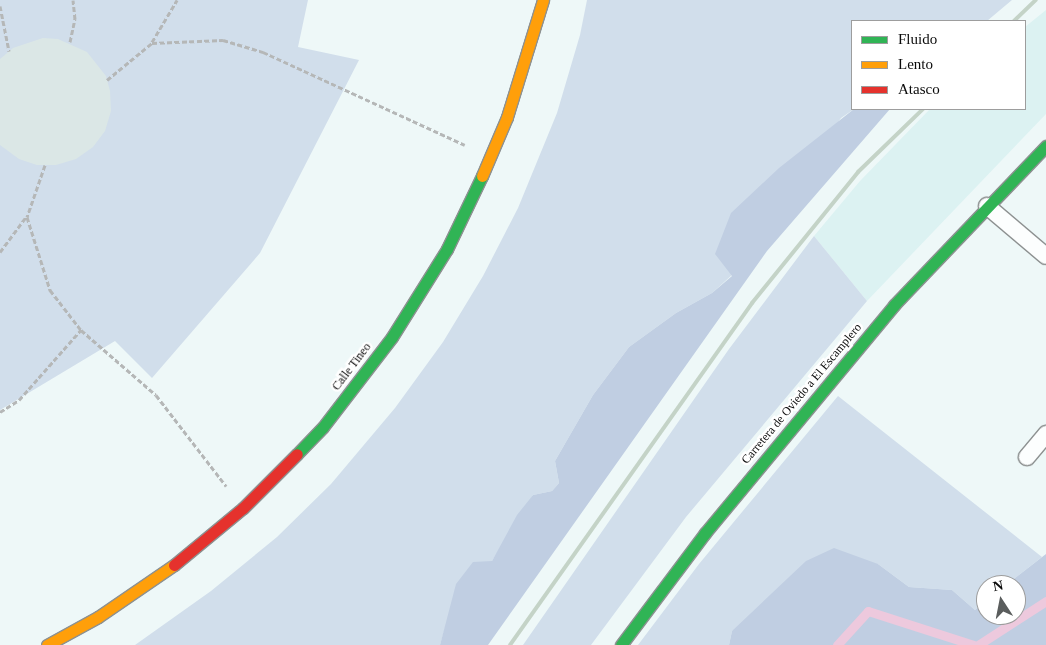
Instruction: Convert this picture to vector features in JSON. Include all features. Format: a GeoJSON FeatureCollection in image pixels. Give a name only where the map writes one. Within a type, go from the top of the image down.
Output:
{"type":"FeatureCollection","features":[{"type":"Feature","properties":{"kind":"street","name":"Calle Tineo"},"geometry":{"type":"LineString","coordinates":[[47,645],[98,618],[174,566],[243,508],[323,427],[392,337],[447,249],[491,157],[521,77],[543,0]]}},
{"type":"Feature","properties":{"kind":"street","name":"Carretera de Oviedo a El Escamplero"},"geometry":{"type":"LineString","coordinates":[[621,645],[705,533],[894,305],[987,206],[1021,175],[1046,146]]}},
{"type":"Feature","properties":{"kind":"street","name":"Carretera de Oviedo a El Escamplero"},"geometry":{"type":"LineString","coordinates":[[1021,175],[1046,164]]}},
{"type":"Feature","properties":{"kind":"lane"},"geometry":{"type":"LineString","coordinates":[[987,206],[1046,256]]}},
{"type":"Feature","properties":{"kind":"lane"},"geometry":{"type":"LineString","coordinates":[[1027,457],[1046,434]]}},
{"type":"Feature","properties":{"kind":"path"},"geometry":{"type":"LineString","coordinates":[[70,42],[75,19],[73,0]]}},
{"type":"Feature","properties":{"kind":"path"},"geometry":{"type":"LineString","coordinates":[[107,80],[152,42],[177,0]]}},
{"type":"Feature","properties":{"kind":"path"},"geometry":{"type":"LineString","coordinates":[[0,6],[9,51]]}},
{"type":"Feature","properties":{"kind":"path"},"geometry":{"type":"LineString","coordinates":[[152,42],[223,40],[263,52],[491,157]]}},
{"type":"Feature","properties":{"kind":"path"},"geometry":{"type":"LineString","coordinates":[[0,252],[27,217],[45,165]]}},
{"type":"Feature","properties":{"kind":"path"},"geometry":{"type":"LineString","coordinates":[[27,217],[50,290],[81,330],[156,395],[243,508]]}},
{"type":"Feature","properties":{"kind":"path"},"geometry":{"type":"LineString","coordinates":[[0,412],[19,400],[81,330]]}},
{"type":"Feature","properties":{"kind":"shaded area"},"geometry":{"type":"Polygon","coordinates":[[[0,0],[308,0],[298,47],[359,60],[260,253],[152,378],[115,341],[0,410],[0,0]]]}},
{"type":"Feature","properties":{"kind":"shaded area"},"geometry":{"type":"Polygon","coordinates":[[[587,0],[1012,0],[988,20],[851,20],[851,110],[853,110],[841,118],[732,275],[712,293],[676,313],[629,347],[593,395],[555,461],[559,483],[552,491],[533,495],[492,561],[448,618],[440,645],[135,645],[211,591],[277,537],[331,484],[395,408],[443,342],[483,276],[518,208],[557,113],[580,35],[587,0]]]}},
{"type":"Feature","properties":{"kind":"shaded area"},"geometry":{"type":"Polygon","coordinates":[[[1046,10],[1046,114],[867,301],[814,236],[860,181],[929,110],[1026,110],[1026,26],[1046,10]]]}},
{"type":"Feature","properties":{"kind":"shaded area"},"geometry":{"type":"Polygon","coordinates":[[[43,38],[58,39],[87,52],[106,76],[110,91],[111,111],[105,131],[93,147],[76,159],[56,165],[37,165],[19,159],[0,145],[0,59],[13,48],[43,38]]]}},
{"type":"Feature","properties":{"kind":"shaded area"},"geometry":{"type":"Polygon","coordinates":[[[853,110],[889,110],[767,251],[488,645],[440,645],[456,584],[473,562],[492,561],[517,515],[533,495],[552,491],[559,483],[555,461],[593,395],[629,347],[676,313],[712,293],[732,276],[715,254],[731,213],[779,168],[853,110]]]}},
{"type":"Feature","properties":{"kind":"shaded area"},"geometry":{"type":"Polygon","coordinates":[[[814,236],[867,301],[686,517],[591,645],[523,645],[729,349],[814,236]]]}},
{"type":"Feature","properties":{"kind":"shaded area"},"geometry":{"type":"Polygon","coordinates":[[[838,396],[1042,557],[1019,575],[976,575],[975,610],[952,590],[909,587],[878,564],[732,631],[729,645],[638,645],[699,564],[838,396]]]}},
{"type":"Feature","properties":{"kind":"shaded area"},"geometry":{"type":"Polygon","coordinates":[[[834,548],[878,564],[909,587],[952,590],[976,609],[976,625],[1026,625],[1026,575],[1019,575],[1046,554],[1046,645],[729,645],[732,631],[806,561],[834,548]]]}},
{"type":"Feature","properties":{"kind":"waterway"},"geometry":{"type":"LineString","coordinates":[[978,645],[1046,601]]}},
{"type":"Feature","properties":{"kind":"waterway"},"geometry":{"type":"LineString","coordinates":[[837,645],[868,611],[974,645]]}},
{"type":"Feature","properties":{"kind":"railway"},"geometry":{"type":"LineString","coordinates":[[1015,20],[1036,0]]}},
{"type":"Feature","properties":{"kind":"railway"},"geometry":{"type":"LineString","coordinates":[[510,645],[752,303],[858,172],[922,110]]}},
{"type":"Feature","properties":{"kind":"traffic: fast"},"geometry":{"type":"LineString","coordinates":[[621,645],[705,533],[894,305],[1046,146]]}},
{"type":"Feature","properties":{"kind":"traffic: fast"},"geometry":{"type":"LineString","coordinates":[[297,454],[323,427],[392,337],[447,249],[482,176]]}},
{"type":"Feature","properties":{"kind":"traffic: slow"},"geometry":{"type":"LineString","coordinates":[[482,176],[507,117],[543,0]]}},
{"type":"Feature","properties":{"kind":"traffic: slow"},"geometry":{"type":"LineString","coordinates":[[47,645],[98,617],[174,565]]}},
{"type":"Feature","properties":{"kind":"traffic: jam"},"geometry":{"type":"LineString","coordinates":[[174,565],[243,508],[297,454]]}}]}
